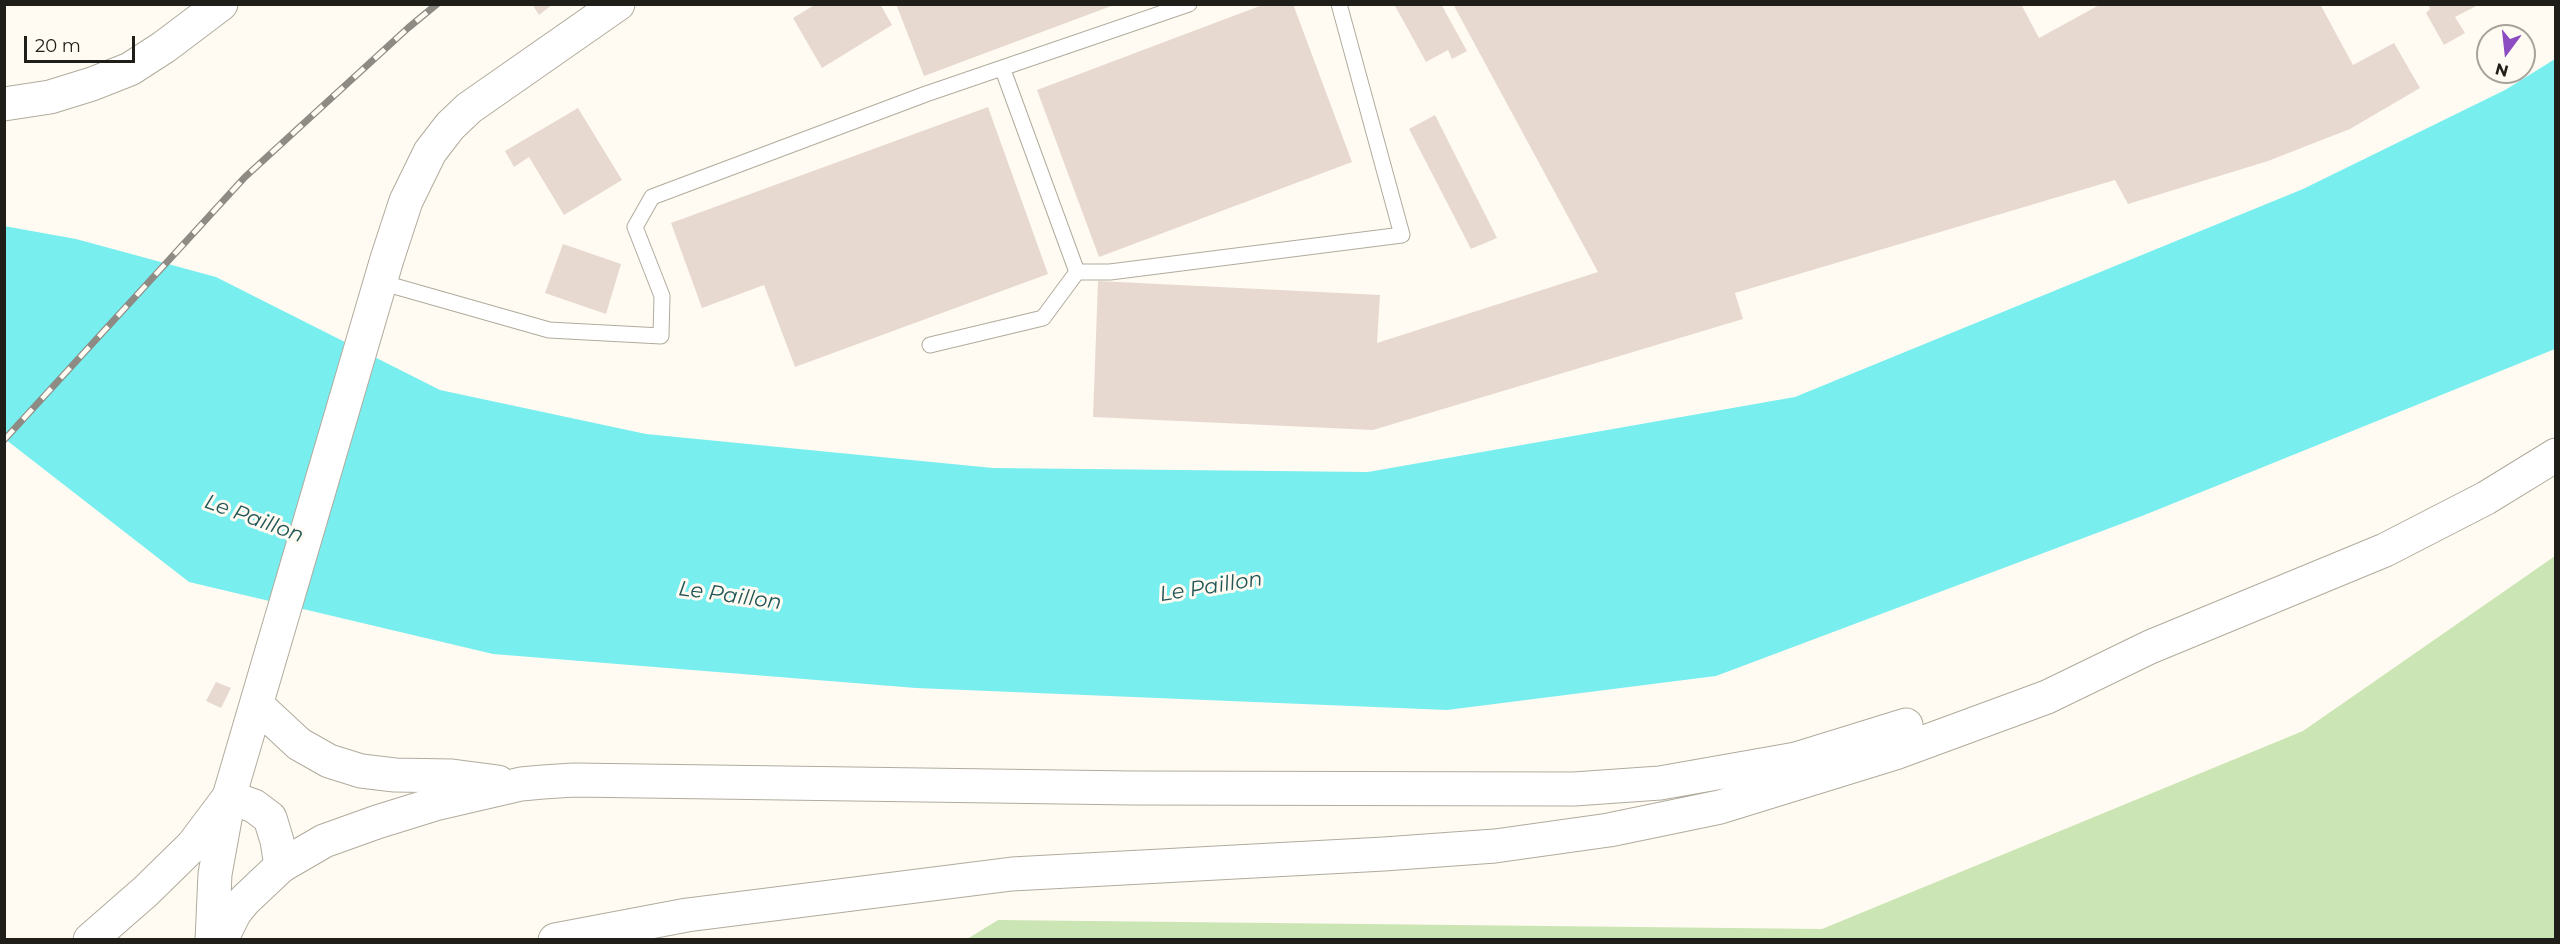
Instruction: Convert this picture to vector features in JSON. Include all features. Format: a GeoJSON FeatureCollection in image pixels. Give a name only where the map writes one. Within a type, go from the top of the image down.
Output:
{"type":"FeatureCollection","features":[{"type":"Feature","properties":{"kind":"main road"},"geometry":{"type":"LineString","coordinates":[[4,104],[50,97],[130,69],[164,47],[221,4]]}},
{"type":"Feature","properties":{"kind":"main road"},"geometry":{"type":"LineString","coordinates":[[212,939],[215,874],[229,797],[376,294],[414,181],[430,152],[450,126],[500,85],[618,4]]}},
{"type":"Feature","properties":{"kind":"main road"},"geometry":{"type":"LineString","coordinates":[[555,939],[687,915],[1012,874],[1443,850],[1570,837],[1720,807],[1896,753],[2047,696],[2150,647],[2385,550],[2486,498],[2556,455]]}},
{"type":"Feature","properties":{"kind":"main road"},"geometry":{"type":"LineString","coordinates":[[221,939],[235,912],[245,900],[281,866],[306,850],[343,834],[435,804],[520,784],[574,780],[1493,790],[1574,789],[1660,783],[1796,759],[1886,733],[2044,674],[2150,647]]}},
{"type":"Feature","properties":{"kind":"main road"},"geometry":{"type":"LineString","coordinates":[[257,705],[280,728],[312,753],[361,771],[395,775],[452,776],[520,784]]}},
{"type":"Feature","properties":{"kind":"main road"},"geometry":{"type":"LineString","coordinates":[[229,797],[254,806],[270,818],[281,866]]}},
{"type":"Feature","properties":{"kind":"main road"},"geometry":{"type":"LineString","coordinates":[[90,939],[147,891],[193,845],[229,797]]}},
{"type":"Feature","properties":{"kind":"lane"},"geometry":{"type":"LineString","coordinates":[[376,294],[549,330],[661,336],[662,296],[635,227],[652,197],[926,94],[1003,70],[1189,4]]}},
{"type":"Feature","properties":{"kind":"lane"},"geometry":{"type":"LineString","coordinates":[[1077,272],[1110,272],[1402,235],[1381,166],[1339,4]]}},
{"type":"Feature","properties":{"kind":"lane"},"geometry":{"type":"LineString","coordinates":[[1003,70],[1077,272]]}},
{"type":"Feature","properties":{"kind":"lane"},"geometry":{"type":"LineString","coordinates":[[930,345],[1043,318],[1077,272]]}},
{"type":"Feature","properties":{"kind":"green space"},"geometry":{"type":"Polygon","coordinates":[[[2555,556],[2555,939],[967,939],[998,920],[1822,929],[2303,731],[2555,556]]]}},
{"type":"Feature","properties":{"kind":"water","name":"Le Paillon"},"geometry":{"type":"Polygon","coordinates":[[[2555,59],[2555,349],[2142,516],[1716,676],[1447,710],[916,688],[493,654],[189,582],[5,439],[4,226],[76,239],[216,277],[440,390],[646,434],[993,468],[1368,472],[1795,397],[2303,189],[2515,84],[2536,84],[2536,71],[2555,59]]]}},
{"type":"Feature","properties":{"kind":"building"},"geometry":{"type":"Polygon","coordinates":[[[532,4],[553,4],[539,15],[532,4]]]}},
{"type":"Feature","properties":{"kind":"building"},"geometry":{"type":"Polygon","coordinates":[[[816,4],[880,4],[892,25],[822,68],[793,18],[816,4]]]}},
{"type":"Feature","properties":{"kind":"building"},"geometry":{"type":"Polygon","coordinates":[[[896,4],[1114,4],[1114,5],[924,76],[896,4]]]}},
{"type":"Feature","properties":{"kind":"building"},"geometry":{"type":"Polygon","coordinates":[[[1265,4],[1293,4],[1352,162],[1099,257],[1037,90],[1265,4]]]}},
{"type":"Feature","properties":{"kind":"building"},"geometry":{"type":"Polygon","coordinates":[[[1394,4],[1441,4],[1467,51],[1452,59],[1448,50],[1426,62],[1394,4]]]}},
{"type":"Feature","properties":{"kind":"building"},"geometry":{"type":"Polygon","coordinates":[[[1453,4],[2021,4],[2039,38],[2101,4],[2320,4],[2353,65],[2394,43],[2420,88],[2350,129],[2268,161],[2128,204],[2115,180],[1735,293],[1743,319],[1373,430],[1093,417],[1098,281],[1380,295],[1377,343],[1598,272],[1453,4]]]}},
{"type":"Feature","properties":{"kind":"building"},"geometry":{"type":"Polygon","coordinates":[[[2428,4],[2480,4],[2455,17],[2465,33],[2444,45],[2426,13],[2430,9],[2428,4]]]}},
{"type":"Feature","properties":{"kind":"building"},"geometry":{"type":"Polygon","coordinates":[[[988,107],[1048,274],[795,367],[764,285],[702,308],[671,223],[988,107]]]}},
{"type":"Feature","properties":{"kind":"building"},"geometry":{"type":"Polygon","coordinates":[[[578,108],[622,180],[564,215],[529,157],[514,167],[505,151],[578,108]]]}},
{"type":"Feature","properties":{"kind":"building"},"geometry":{"type":"Polygon","coordinates":[[[1435,115],[1497,238],[1471,249],[1409,129],[1435,115]]]}},
{"type":"Feature","properties":{"kind":"building"},"geometry":{"type":"Polygon","coordinates":[[[563,244],[621,264],[606,314],[545,293],[563,244]]]}},
{"type":"Feature","properties":{"kind":"building"},"geometry":{"type":"Polygon","coordinates":[[[216,682],[231,688],[221,708],[206,701],[216,682]]]}},
{"type":"Feature","properties":{"kind":"railway"},"geometry":{"type":"LineString","coordinates":[[4,440],[245,177],[437,4]]}}]}
